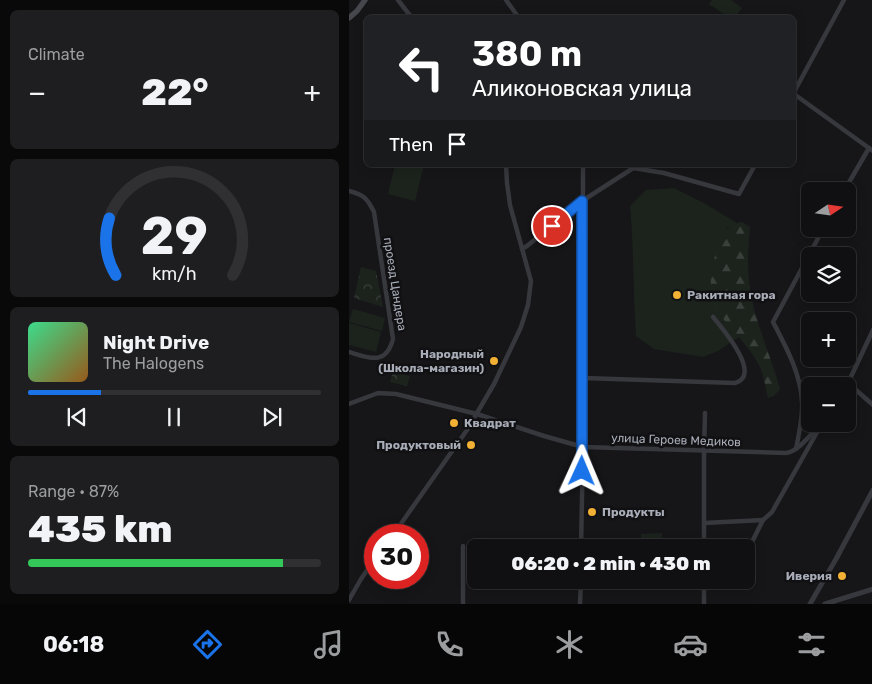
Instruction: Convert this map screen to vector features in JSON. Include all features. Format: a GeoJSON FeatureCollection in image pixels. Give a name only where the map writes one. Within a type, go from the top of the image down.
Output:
{"type":"FeatureCollection","features":[{"type":"Feature","properties":{"kind":"main road"},"geometry":{"type":"LineString","coordinates":[[349,18],[365,0]]}},
{"type":"Feature","properties":{"kind":"street"},"geometry":{"type":"LineString","coordinates":[[399,0],[409,15]]}},
{"type":"Feature","properties":{"kind":"street"},"geometry":{"type":"LineString","coordinates":[[506,0],[518,15]]}},
{"type":"Feature","properties":{"kind":"street"},"geometry":{"type":"LineString","coordinates":[[796,89],[844,0]]}},
{"type":"Feature","properties":{"kind":"street"},"geometry":{"type":"LineString","coordinates":[[796,94],[871,149],[850,182]]}},
{"type":"Feature","properties":{"kind":"street"},"geometry":{"type":"LineString","coordinates":[[401,524],[477,414],[514,343],[528,305],[531,281],[510,205],[506,167]]}},
{"type":"Feature","properties":{"kind":"street"},"geometry":{"type":"LineString","coordinates":[[581,539],[583,167]]}},
{"type":"Feature","properties":{"kind":"street"},"geometry":{"type":"LineString","coordinates":[[522,249],[582,201],[633,168],[664,173],[739,194],[754,167]]}},
{"type":"Feature","properties":{"kind":"street","name":"проезд Цандера"},"geometry":{"type":"LineString","coordinates":[[349,190],[361,194],[369,201],[374,212],[393,339],[392,345],[386,354],[380,358],[370,358],[349,352]]}},
{"type":"Feature","properties":{"kind":"street"},"geometry":{"type":"LineString","coordinates":[[796,449],[802,401],[799,383],[788,350],[773,322],[818,238]]}},
{"type":"Feature","properties":{"kind":"street"},"geometry":{"type":"LineString","coordinates":[[583,378],[735,383],[740,381],[745,373],[742,361],[733,342],[713,317]]}},
{"type":"Feature","properties":{"kind":"street"},"geometry":{"type":"LineString","coordinates":[[850,377],[872,330]]}},
{"type":"Feature","properties":{"kind":"street","name":"улица Героев Медиков"},"geometry":{"type":"LineString","coordinates":[[349,404],[377,393],[396,394],[477,414],[549,438],[583,447],[786,453],[796,449]]}},
{"type":"Feature","properties":{"kind":"street"},"geometry":{"type":"LineString","coordinates":[[856,393],[872,405]]}},
{"type":"Feature","properties":{"kind":"street"},"geometry":{"type":"LineString","coordinates":[[704,539],[705,413]]}},
{"type":"Feature","properties":{"kind":"street"},"geometry":{"type":"LineString","coordinates":[[796,449],[813,432]]}},
{"type":"Feature","properties":{"kind":"street"},"geometry":{"type":"LineString","coordinates":[[754,539],[763,520],[772,512],[817,432]]}},
{"type":"Feature","properties":{"kind":"street"},"geometry":{"type":"LineString","coordinates":[[810,604],[872,490]]}},
{"type":"Feature","properties":{"kind":"street"},"geometry":{"type":"LineString","coordinates":[[704,523],[763,520]]}},
{"type":"Feature","properties":{"kind":"street"},"geometry":{"type":"LineString","coordinates":[[463,546],[463,604]]}},
{"type":"Feature","properties":{"kind":"street"},"geometry":{"type":"LineString","coordinates":[[349,600],[364,576]]}},
{"type":"Feature","properties":{"kind":"street"},"geometry":{"type":"LineString","coordinates":[[580,604],[581,589]]}},
{"type":"Feature","properties":{"kind":"street"},"geometry":{"type":"LineString","coordinates":[[704,589],[704,604]]}},
{"type":"Feature","properties":{"kind":"street"},"geometry":{"type":"LineString","coordinates":[[825,604],[872,589]]}},
{"type":"Feature","properties":{"kind":"green space"},"geometry":{"type":"Polygon","coordinates":[[[712,0],[731,0],[742,8],[737,15],[725,15],[709,4],[712,0]]]}},
{"type":"Feature","properties":{"kind":"green space"},"geometry":{"type":"Polygon","coordinates":[[[395,167],[424,167],[415,201],[388,194],[395,167]]]}},
{"type":"Feature","properties":{"kind":"green space"},"geometry":{"type":"Polygon","coordinates":[[[674,188],[737,223],[727,228],[728,324],[739,337],[718,351],[703,357],[654,349],[636,336],[630,206],[646,190],[674,188]]]}},
{"type":"Feature","properties":{"kind":"green space"},"geometry":{"type":"Polygon","coordinates":[[[742,222],[750,227],[748,266],[752,302],[780,389],[774,396],[768,398],[759,365],[749,349],[721,316],[712,296],[711,276],[715,255],[721,239],[730,227],[742,222]]]}},
{"type":"Feature","properties":{"kind":"green space"},"geometry":{"type":"Polygon","coordinates":[[[361,267],[376,271],[383,307],[354,298],[361,267]]]}},
{"type":"Feature","properties":{"kind":"green space"},"geometry":{"type":"Polygon","coordinates":[[[353,309],[385,318],[382,331],[349,322],[353,309]]]}},
{"type":"Feature","properties":{"kind":"green space"},"geometry":{"type":"Polygon","coordinates":[[[349,323],[381,332],[376,352],[349,345],[349,323]]]}},
{"type":"Feature","properties":{"kind":"green space"},"geometry":{"type":"Polygon","coordinates":[[[393,371],[410,376],[407,386],[390,382],[393,371]]]}},
{"type":"Feature","properties":{"kind":"green space"},"geometry":{"type":"Polygon","coordinates":[[[662,533],[662,539],[641,539],[641,534],[662,533]]]}},
{"type":"Feature","properties":{"kind":"place","name":"Ракитная гора"},"geometry":{"type":"Point","coordinates":[677,295]}},
{"type":"Feature","properties":{"kind":"place","name":"Народный (Школа-магазин)"},"geometry":{"type":"Point","coordinates":[494,361]}},
{"type":"Feature","properties":{"kind":"place","name":"Квадрат"},"geometry":{"type":"Point","coordinates":[454,423]}},
{"type":"Feature","properties":{"kind":"place","name":"Продуктовый"},"geometry":{"type":"Point","coordinates":[471,445]}},
{"type":"Feature","properties":{"kind":"place","name":"Продукты"},"geometry":{"type":"Point","coordinates":[592,512]}},
{"type":"Feature","properties":{"kind":"place","name":"Иверия"},"geometry":{"type":"Point","coordinates":[842,576]}},
{"type":"Feature","properties":{"kind":"route"},"geometry":{"type":"LineString","coordinates":[[552,226],[582,201],[582,471]]}}]}
